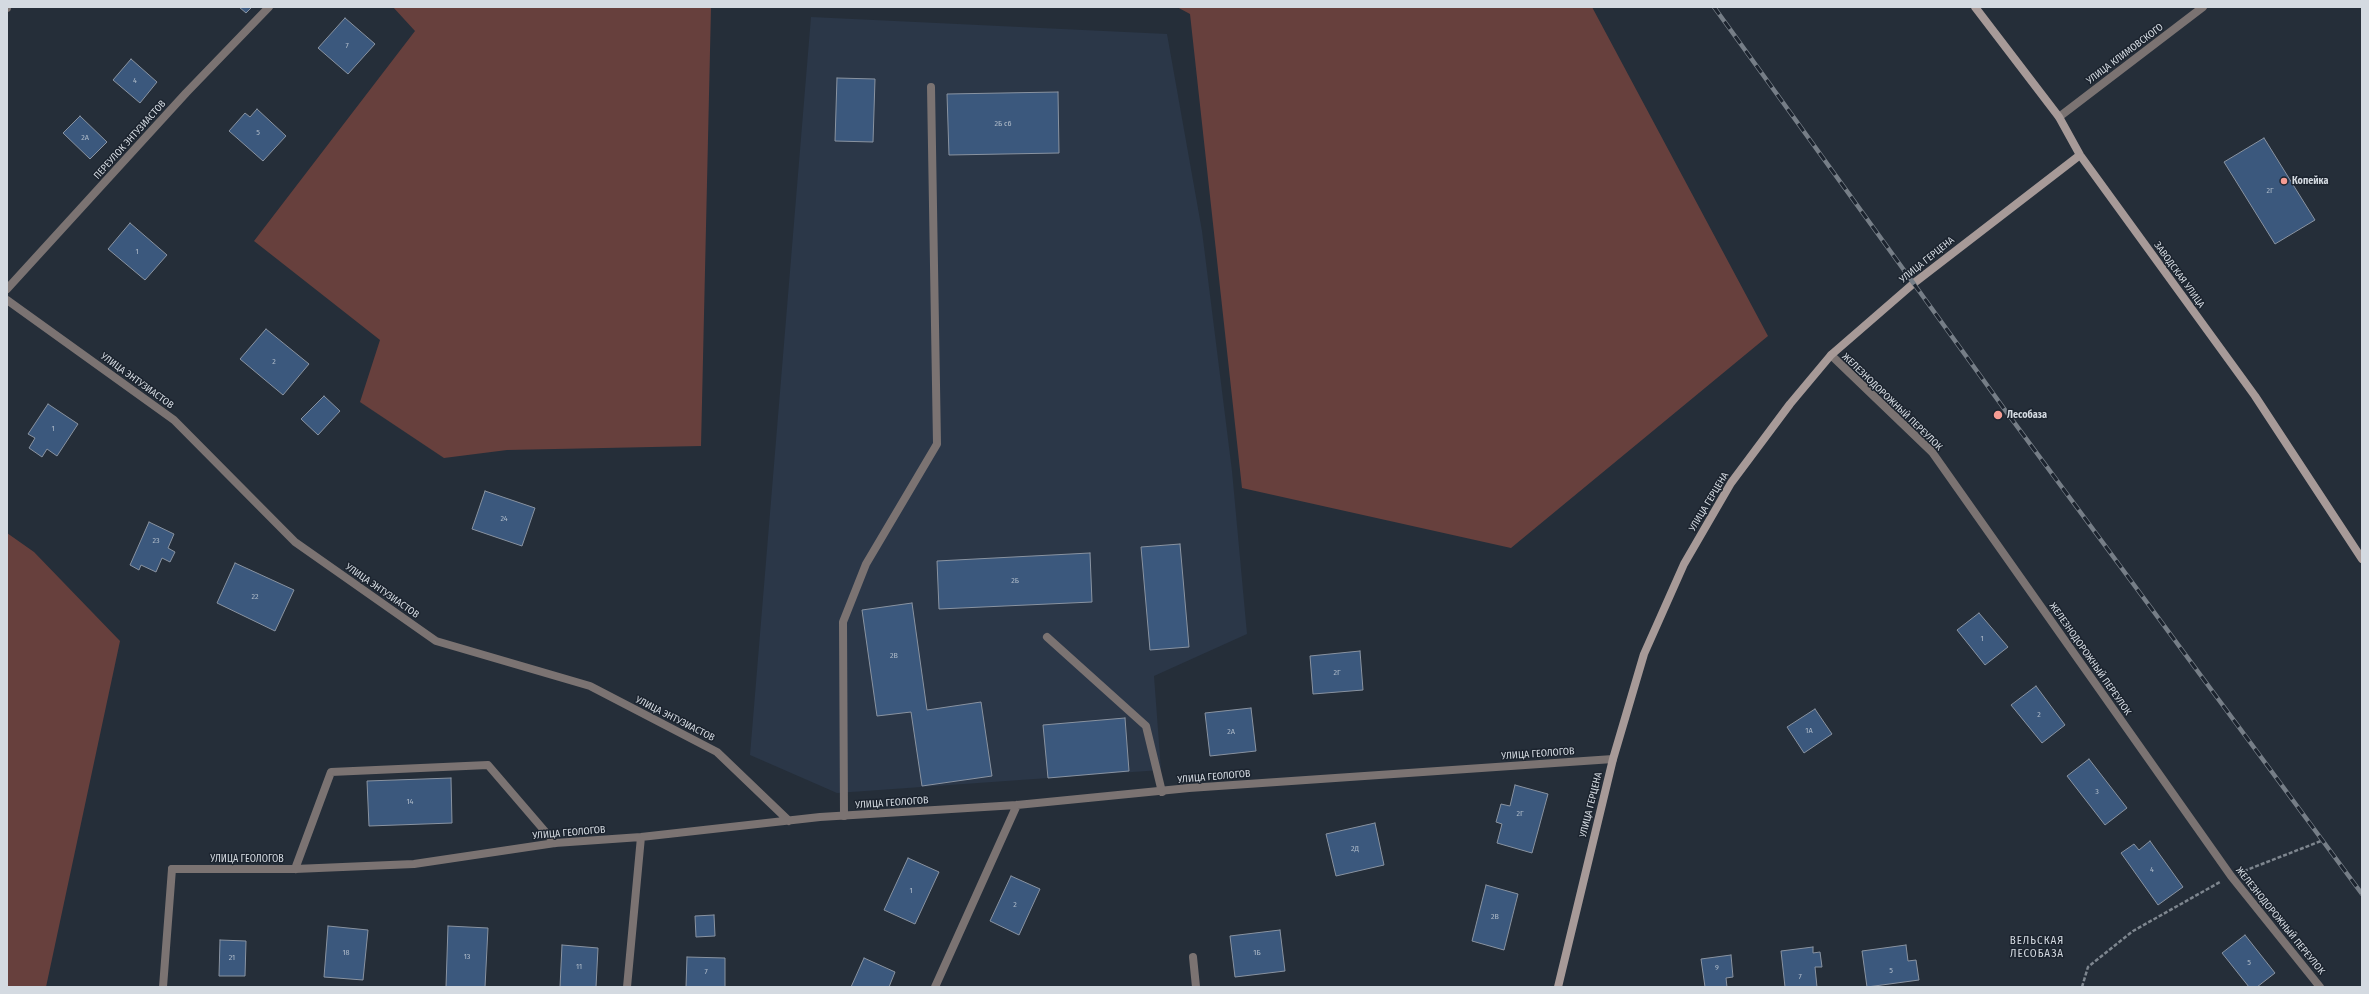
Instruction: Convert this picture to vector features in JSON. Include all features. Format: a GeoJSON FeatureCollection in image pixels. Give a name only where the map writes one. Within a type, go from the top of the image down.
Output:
{"type":"FeatureCollection","features":[{"type":"Feature","properties":{"kind":"street","name":"ПЕРЕУЛОК ЭНТУЗИАСТОВ"},"geometry":{"type":"LineString","coordinates":[[7,289],[186,93],[269,7]]}},
{"type":"Feature","properties":{"kind":"street","name":"ЗАВОДСКАЯ УЛИЦА"},"geometry":{"type":"LineString","coordinates":[[1975,7],[2059,117],[2080,155],[2255,396],[2362,559]]}},
{"type":"Feature","properties":{"kind":"street","name":"УЛИЦА КЛИМОВСКОГО"},"geometry":{"type":"LineString","coordinates":[[2059,117],[2203,7]]}},
{"type":"Feature","properties":{"kind":"street"},"geometry":{"type":"LineString","coordinates":[[844,816],[843,622],[866,564],[937,444],[931,87]]}},
{"type":"Feature","properties":{"kind":"street","name":"УЛИЦА ГЕРЦЕНА"},"geometry":{"type":"LineString","coordinates":[[1558,987],[1613,759],[1644,654],[1684,564],[1731,483],[1790,404],[1831,355],[1914,283],[2080,155]]}},
{"type":"Feature","properties":{"kind":"street","name":"УЛИЦА ЭНТУЗИАСТОВ"},"geometry":{"type":"LineString","coordinates":[[7,300],[174,420],[295,542],[436,641],[597,690],[718,752],[789,821]]}},
{"type":"Feature","properties":{"kind":"street","name":"ЖЕЛЕЗНОДОРОЖНЫЙ ПЕРЕУЛОК"},"geometry":{"type":"LineString","coordinates":[[1831,355],[1932,452],[2231,876],[2320,987]]}},
{"type":"Feature","properties":{"kind":"street"},"geometry":{"type":"LineString","coordinates":[[1047,637],[1146,726],[1162,792]]}},
{"type":"Feature","properties":{"kind":"street","name":"УЛИЦА ГЕОЛОГОВ"},"geometry":{"type":"LineString","coordinates":[[163,987],[172,869],[295,869],[414,864],[555,843],[641,837],[844,816],[1018,805],[1162,792],[1613,759]]}},
{"type":"Feature","properties":{"kind":"street"},"geometry":{"type":"LineString","coordinates":[[295,869],[331,772],[488,765],[555,843]]}},
{"type":"Feature","properties":{"kind":"street"},"geometry":{"type":"LineString","coordinates":[[935,987],[1018,805]]}},
{"type":"Feature","properties":{"kind":"street"},"geometry":{"type":"LineString","coordinates":[[627,987],[641,837]]}},
{"type":"Feature","properties":{"kind":"street"},"geometry":{"type":"LineString","coordinates":[[1192,957],[1196,987]]}},
{"type":"Feature","properties":{"kind":"path"},"geometry":{"type":"LineString","coordinates":[[2082,987],[2088,968],[2133,931],[2231,876],[2321,841]]}},
{"type":"Feature","properties":{"kind":"shaded area"},"geometry":{"type":"Polygon","coordinates":[[[393,7],[711,7],[701,446],[507,450],[444,458],[360,402],[380,340],[254,241],[415,31],[393,7]]]}},
{"type":"Feature","properties":{"kind":"shaded area"},"geometry":{"type":"Polygon","coordinates":[[[1177,7],[1592,7],[1768,336],[1511,548],[1242,488],[1190,14],[1177,7]]]}},
{"type":"Feature","properties":{"kind":"shaded area"},"geometry":{"type":"Polygon","coordinates":[[[811,17],[1167,34],[1202,231],[1232,471],[1247,634],[1154,676],[1161,770],[837,793],[750,755],[811,17]]]}},
{"type":"Feature","properties":{"kind":"shaded area"},"geometry":{"type":"Polygon","coordinates":[[[7,533],[34,552],[120,641],[46,987],[7,987],[7,533]]]}},
{"type":"Feature","properties":{"kind":"building"},"geometry":{"type":"Polygon","coordinates":[[[239,7],[252,7],[246,13],[239,7]]]}},
{"type":"Feature","properties":{"kind":"building"},"geometry":{"type":"Polygon","coordinates":[[[345,18],[375,44],[348,74],[318,48],[345,18]]]}},
{"type":"Feature","properties":{"kind":"building"},"geometry":{"type":"Polygon","coordinates":[[[131,59],[157,82],[140,103],[113,80],[131,59]]]}},
{"type":"Feature","properties":{"kind":"building"},"geometry":{"type":"Polygon","coordinates":[[[837,78],[875,79],[873,142],[835,141],[837,78]]]}},
{"type":"Feature","properties":{"kind":"building"},"geometry":{"type":"Polygon","coordinates":[[[1058,92],[1059,153],[949,155],[947,94],[1058,92]]]}},
{"type":"Feature","properties":{"kind":"building"},"geometry":{"type":"Polygon","coordinates":[[[257,109],[286,136],[263,161],[229,131],[245,113],[250,117],[257,109]]]}},
{"type":"Feature","properties":{"kind":"building"},"geometry":{"type":"Polygon","coordinates":[[[80,116],[107,142],[90,159],[63,133],[80,116]]]}},
{"type":"Feature","properties":{"kind":"building"},"geometry":{"type":"Polygon","coordinates":[[[2264,138],[2315,220],[2275,244],[2224,162],[2264,138]]]}},
{"type":"Feature","properties":{"kind":"building"},"geometry":{"type":"Polygon","coordinates":[[[130,223],[167,255],[145,280],[108,249],[130,223]]]}},
{"type":"Feature","properties":{"kind":"building"},"geometry":{"type":"Polygon","coordinates":[[[266,329],[309,364],[283,395],[240,359],[266,329]]]}},
{"type":"Feature","properties":{"kind":"building"},"geometry":{"type":"Polygon","coordinates":[[[324,396],[340,411],[318,435],[301,419],[324,396]]]}},
{"type":"Feature","properties":{"kind":"building"},"geometry":{"type":"Polygon","coordinates":[[[48,404],[78,424],[57,456],[47,449],[42,457],[29,448],[35,438],[28,434],[48,404]]]}},
{"type":"Feature","properties":{"kind":"building"},"geometry":{"type":"Polygon","coordinates":[[[485,491],[535,508],[522,546],[472,529],[485,491]]]}},
{"type":"Feature","properties":{"kind":"building"},"geometry":{"type":"Polygon","coordinates":[[[149,522],[174,534],[168,548],[175,552],[170,562],[162,558],[156,572],[141,565],[139,570],[130,565],[149,522]]]}},
{"type":"Feature","properties":{"kind":"building"},"geometry":{"type":"Polygon","coordinates":[[[1180,544],[1189,647],[1150,650],[1141,547],[1180,544]]]}},
{"type":"Feature","properties":{"kind":"building"},"geometry":{"type":"Polygon","coordinates":[[[1090,553],[1092,602],[939,609],[937,561],[1090,553]]]}},
{"type":"Feature","properties":{"kind":"building"},"geometry":{"type":"Polygon","coordinates":[[[235,563],[294,590],[275,631],[217,603],[235,563]]]}},
{"type":"Feature","properties":{"kind":"building"},"geometry":{"type":"Polygon","coordinates":[[[912,603],[927,710],[981,702],[992,776],[922,786],[911,712],[877,716],[862,610],[912,603]]]}},
{"type":"Feature","properties":{"kind":"building"},"geometry":{"type":"Polygon","coordinates":[[[1979,613],[2008,647],[1985,665],[1957,630],[1979,613]]]}},
{"type":"Feature","properties":{"kind":"building"},"geometry":{"type":"Polygon","coordinates":[[[1360,651],[1363,690],[1313,694],[1310,656],[1360,651]]]}},
{"type":"Feature","properties":{"kind":"building"},"geometry":{"type":"Polygon","coordinates":[[[2036,686],[2065,725],[2042,743],[2011,705],[2036,686]]]}},
{"type":"Feature","properties":{"kind":"building"},"geometry":{"type":"Polygon","coordinates":[[[1251,708],[1256,751],[1210,756],[1205,713],[1251,708]]]}},
{"type":"Feature","properties":{"kind":"building"},"geometry":{"type":"Polygon","coordinates":[[[1815,709],[1832,734],[1804,753],[1787,727],[1815,709]]]}},
{"type":"Feature","properties":{"kind":"building"},"geometry":{"type":"Polygon","coordinates":[[[1125,718],[1129,771],[1048,778],[1043,725],[1125,718]]]}},
{"type":"Feature","properties":{"kind":"building"},"geometry":{"type":"Polygon","coordinates":[[[2089,759],[2127,808],[2105,825],[2067,776],[2089,759]]]}},
{"type":"Feature","properties":{"kind":"building"},"geometry":{"type":"Polygon","coordinates":[[[451,778],[452,823],[369,826],[367,781],[451,778]]]}},
{"type":"Feature","properties":{"kind":"building"},"geometry":{"type":"Polygon","coordinates":[[[1515,785],[1548,794],[1532,853],[1497,843],[1502,824],[1496,822],[1501,804],[1510,806],[1515,785]]]}},
{"type":"Feature","properties":{"kind":"building"},"geometry":{"type":"Polygon","coordinates":[[[1375,823],[1384,865],[1336,876],[1326,834],[1375,823]]]}},
{"type":"Feature","properties":{"kind":"building"},"geometry":{"type":"Polygon","coordinates":[[[2150,841],[2183,887],[2158,905],[2121,853],[2134,844],[2139,850],[2150,841]]]}},
{"type":"Feature","properties":{"kind":"building"},"geometry":{"type":"Polygon","coordinates":[[[908,858],[939,872],[915,924],[884,910],[908,858]]]}},
{"type":"Feature","properties":{"kind":"building"},"geometry":{"type":"Polygon","coordinates":[[[1011,876],[1040,889],[1019,935],[990,921],[1011,876]]]}},
{"type":"Feature","properties":{"kind":"building"},"geometry":{"type":"Polygon","coordinates":[[[1486,885],[1518,894],[1504,950],[1472,941],[1486,885]]]}},
{"type":"Feature","properties":{"kind":"building"},"geometry":{"type":"Polygon","coordinates":[[[714,915],[715,936],[696,937],[695,916],[714,915]]]}},
{"type":"Feature","properties":{"kind":"building"},"geometry":{"type":"Polygon","coordinates":[[[328,926],[368,930],[363,980],[324,977],[328,926]]]}},
{"type":"Feature","properties":{"kind":"building"},"geometry":{"type":"Polygon","coordinates":[[[448,926],[488,928],[485,987],[446,987],[448,926]]]}},
{"type":"Feature","properties":{"kind":"building"},"geometry":{"type":"Polygon","coordinates":[[[1280,930],[1285,971],[1235,977],[1230,936],[1280,930]]]}},
{"type":"Feature","properties":{"kind":"building"},"geometry":{"type":"Polygon","coordinates":[[[2245,935],[2275,973],[2257,987],[2249,987],[2222,953],[2245,935]]]}},
{"type":"Feature","properties":{"kind":"building"},"geometry":{"type":"Polygon","coordinates":[[[220,940],[246,941],[245,976],[219,976],[220,940]]]}},
{"type":"Feature","properties":{"kind":"building"},"geometry":{"type":"Polygon","coordinates":[[[562,945],[598,948],[596,987],[560,987],[562,945]]]}},
{"type":"Feature","properties":{"kind":"building"},"geometry":{"type":"Polygon","coordinates":[[[1906,945],[1908,961],[1916,960],[1919,980],[1867,987],[1862,951],[1906,945]]]}},
{"type":"Feature","properties":{"kind":"building"},"geometry":{"type":"Polygon","coordinates":[[[1813,947],[1813,953],[1820,952],[1822,967],[1815,967],[1817,987],[1785,987],[1781,951],[1813,947]]]}},
{"type":"Feature","properties":{"kind":"building"},"geometry":{"type":"Polygon","coordinates":[[[1731,955],[1733,977],[1726,978],[1727,987],[1705,987],[1701,959],[1731,955]]]}},
{"type":"Feature","properties":{"kind":"building"},"geometry":{"type":"Polygon","coordinates":[[[687,957],[725,958],[725,987],[686,987],[687,957]]]}},
{"type":"Feature","properties":{"kind":"building"},"geometry":{"type":"Polygon","coordinates":[[[864,958],[895,972],[889,987],[851,987],[864,958]]]}},
{"type":"Feature","properties":{"kind":"railway"},"geometry":{"type":"LineString","coordinates":[[1714,7],[2005,410],[2362,894]]}},
{"type":"Feature","properties":{"kind":"place","name":"Копейка"},"geometry":{"type":"Point","coordinates":[2284,181]}},
{"type":"Feature","properties":{"kind":"place","name":"Лесобаза"},"geometry":{"type":"Point","coordinates":[1998,415]}},
{"type":"Feature","properties":{"kind":"district","name":"ВЕЛЬСКАЯ ЛЕСОБАЗА"},"geometry":{"type":"Point","coordinates":[2037,947]}}]}
